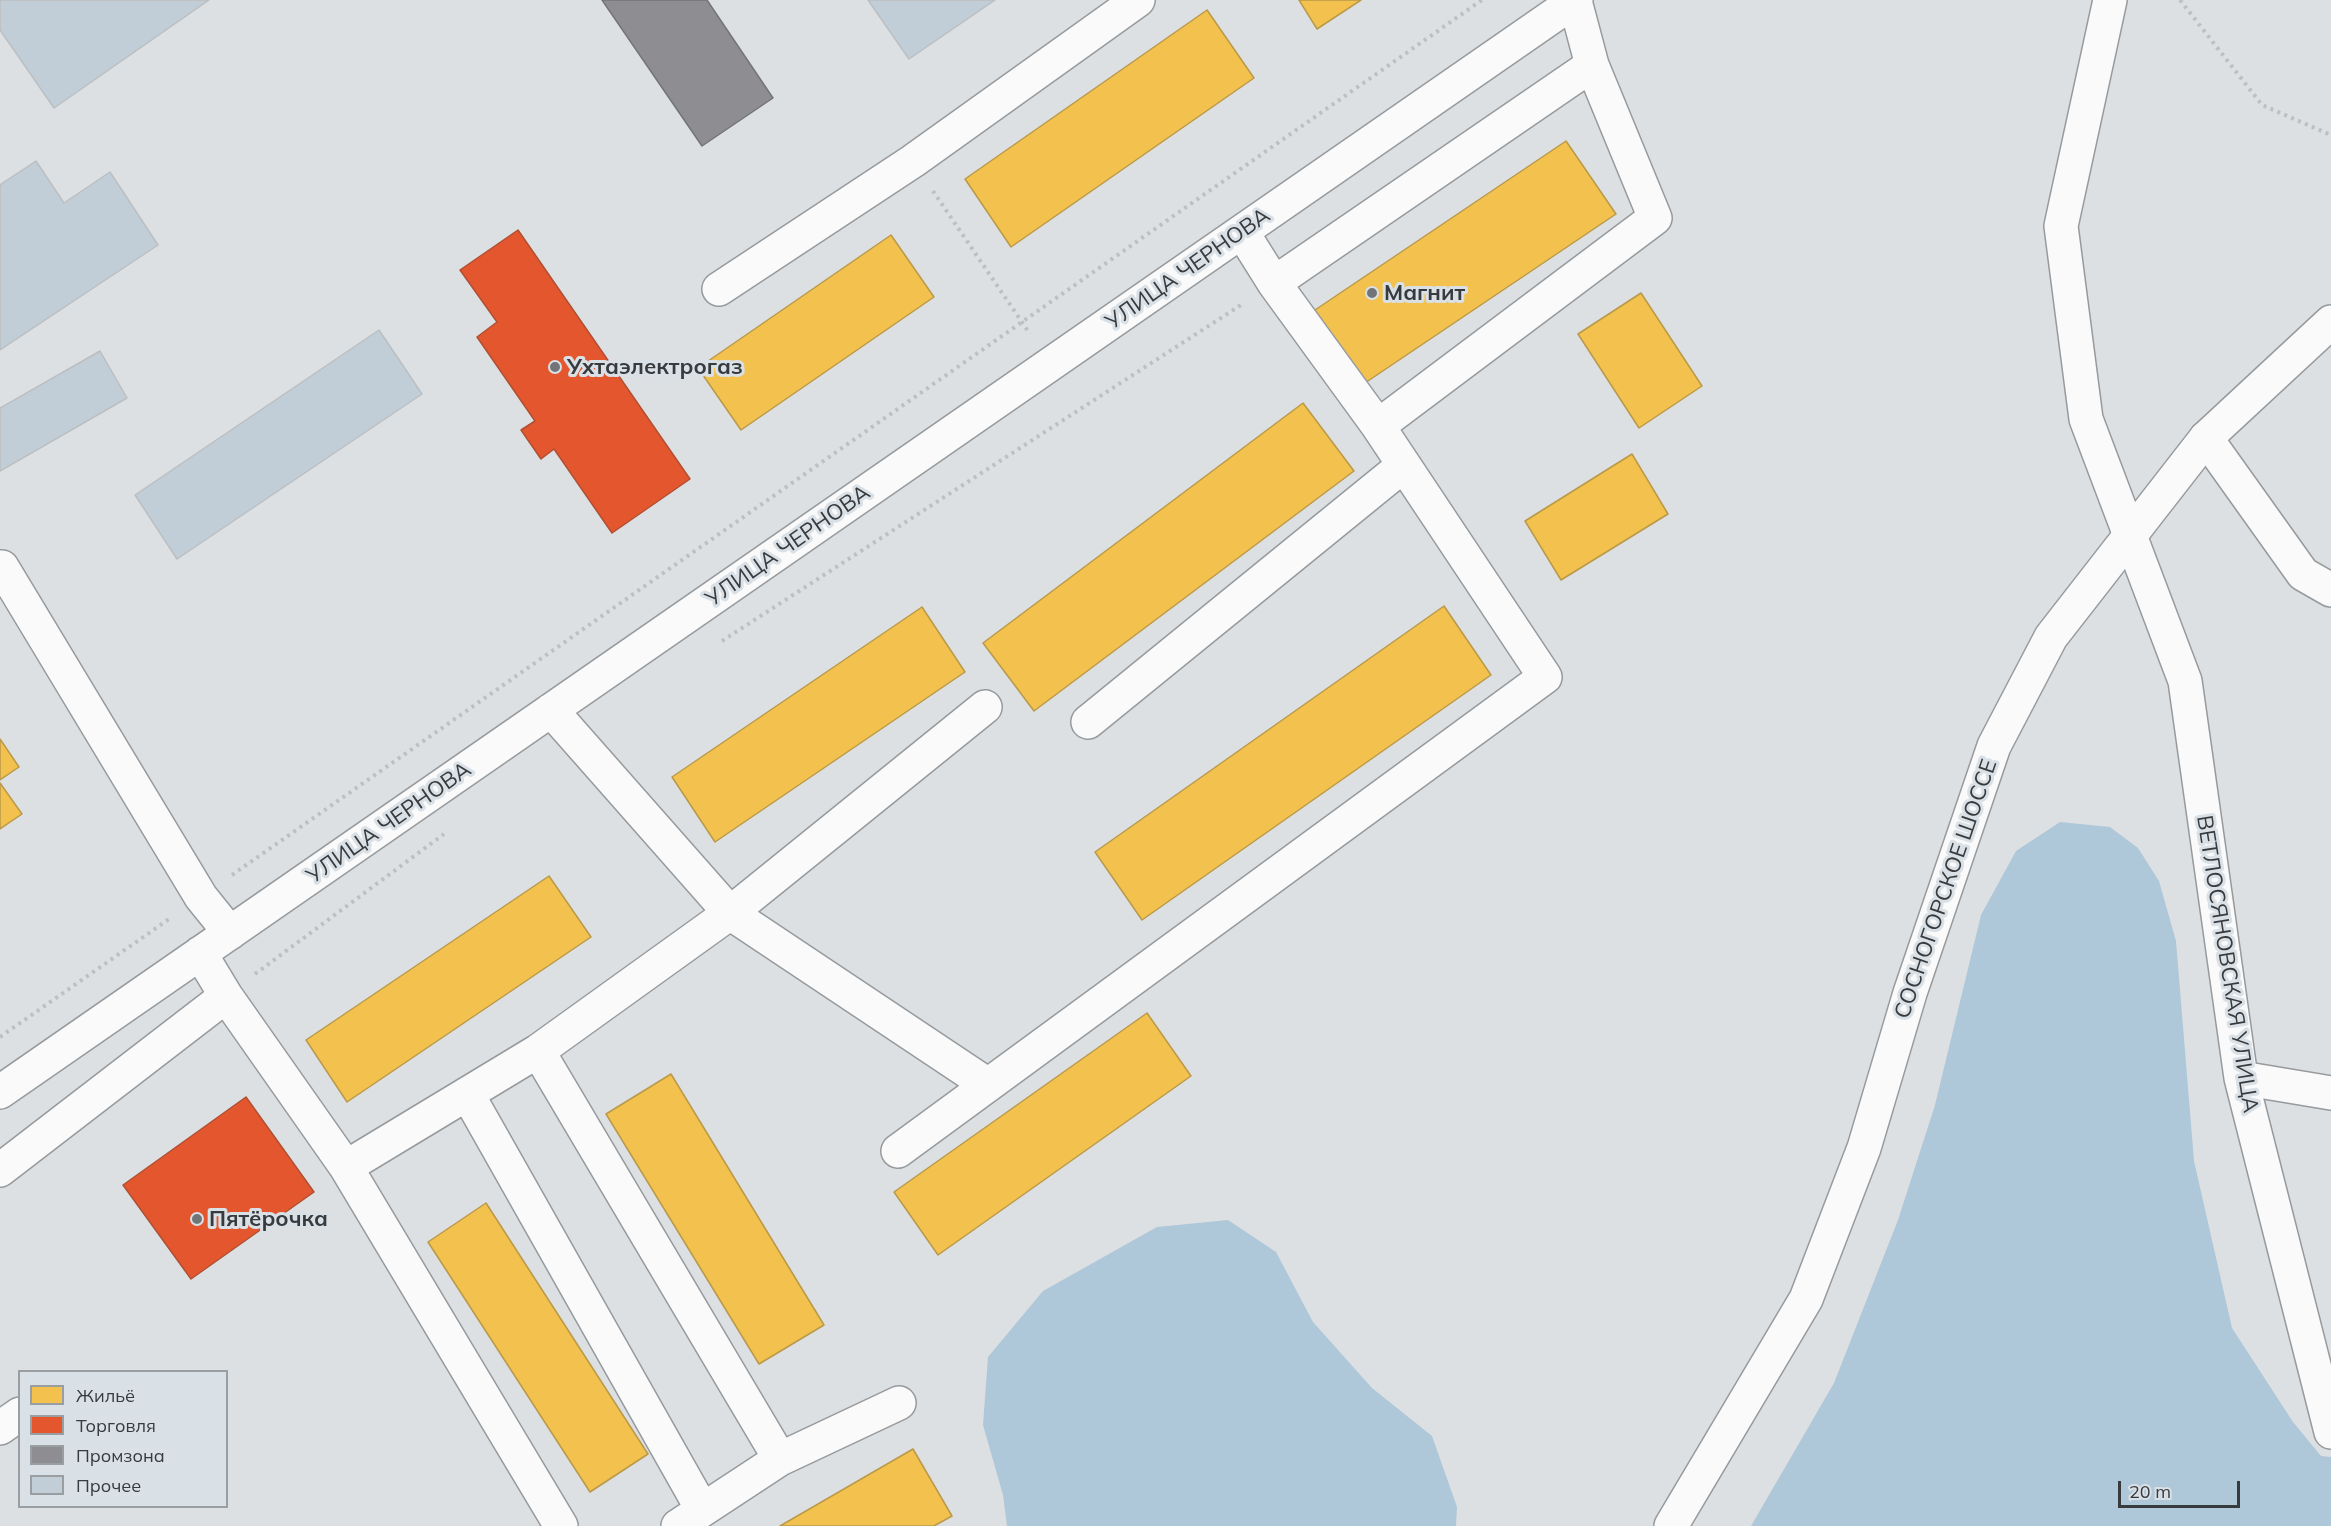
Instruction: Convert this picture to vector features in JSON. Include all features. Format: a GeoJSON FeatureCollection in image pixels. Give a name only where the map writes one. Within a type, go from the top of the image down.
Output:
{"type":"FeatureCollection","features":[{"type":"Feature","properties":{"kind":"street"},"geometry":{"type":"LineString","coordinates":[[719,289],[913,161],[1138,0]]}},
{"type":"Feature","properties":{"kind":"street","name":"ВЕТЛОСЯНОВСКАЯ УЛИЦА"},"geometry":{"type":"LineString","coordinates":[[2110,0],[2061,226],[2086,419],[2185,681],[2241,1078],[2331,1432]]}},
{"type":"Feature","properties":{"kind":"street"},"geometry":{"type":"LineString","coordinates":[[1378,426],[1655,218],[1593,65],[1576,1]]}},
{"type":"Feature","properties":{"kind":"street","name":"УЛИЦА ЧЕРНОВА"},"geometry":{"type":"LineString","coordinates":[[0,1092],[1576,1]]}},
{"type":"Feature","properties":{"kind":"street"},"geometry":{"type":"LineString","coordinates":[[1274,283],[1593,65]]}},
{"type":"Feature","properties":{"kind":"street"},"geometry":{"type":"LineString","coordinates":[[898,1151],[1545,677],[1378,426],[1274,283],[1242,232]]}},
{"type":"Feature","properties":{"kind":"street","name":"СОСНОГОРСКОЕ ШОССЕ"},"geometry":{"type":"LineString","coordinates":[[1671,1526],[1806,1299],[1864,1148],[1910,993],[1994,746],[2051,637],[2130,532],[2206,438],[2331,322]]}},
{"type":"Feature","properties":{"kind":"street"},"geometry":{"type":"LineString","coordinates":[[2206,438],[2303,574],[2331,590]]}},
{"type":"Feature","properties":{"kind":"street"},"geometry":{"type":"LineString","coordinates":[[1088,722],[1404,465]]}},
{"type":"Feature","properties":{"kind":"street"},"geometry":{"type":"LineString","coordinates":[[2,567],[201,897],[230,933]]}},
{"type":"Feature","properties":{"kind":"street"},"geometry":{"type":"LineString","coordinates":[[346,1167],[538,1051],[730,913],[985,706]]}},
{"type":"Feature","properties":{"kind":"street"},"geometry":{"type":"LineString","coordinates":[[551,710],[730,913],[988,1085]]}},
{"type":"Feature","properties":{"kind":"street"},"geometry":{"type":"LineString","coordinates":[[200,953],[226,996],[346,1167],[555,1524]]}},
{"type":"Feature","properties":{"kind":"street"},"geometry":{"type":"LineString","coordinates":[[0,1170],[226,996]]}},
{"type":"Feature","properties":{"kind":"street"},"geometry":{"type":"LineString","coordinates":[[538,1051],[780,1459]]}},
{"type":"Feature","properties":{"kind":"street"},"geometry":{"type":"LineString","coordinates":[[2241,1078],[2331,1093]]}},
{"type":"Feature","properties":{"kind":"street"},"geometry":{"type":"LineString","coordinates":[[468,1095],[690,1518],[780,1459],[899,1404]]}},
{"type":"Feature","properties":{"kind":"street"},"geometry":{"type":"LineString","coordinates":[[0,1428],[18,1415]]}},
{"type":"Feature","properties":{"kind":"path"},"geometry":{"type":"LineString","coordinates":[[0,1037],[1482,0]]}},
{"type":"Feature","properties":{"kind":"path"},"geometry":{"type":"LineString","coordinates":[[2180,0],[2262,105],[2331,135]]}},
{"type":"Feature","properties":{"kind":"path"},"geometry":{"type":"LineString","coordinates":[[913,161],[1052,364]]}},
{"type":"Feature","properties":{"kind":"path"},"geometry":{"type":"LineString","coordinates":[[714,646],[1274,283]]}},
{"type":"Feature","properties":{"kind":"path"},"geometry":{"type":"LineString","coordinates":[[226,996],[452,828]]}},
{"type":"Feature","properties":{"kind":"shaded area"},"geometry":{"type":"Polygon","coordinates":[[[2060,822],[2110,827],[2138,848],[2159,881],[2176,941],[2194,1161],[2232,1328],[2293,1422],[2321,1456],[2331,1457],[2331,1526],[1751,1526],[1834,1383],[1898,1220],[1935,1105],[1981,915],[2016,851],[2060,822]]]}},
{"type":"Feature","properties":{"kind":"shaded area"},"geometry":{"type":"Polygon","coordinates":[[[1228,1220],[1276,1252],[1313,1322],[1372,1388],[1432,1436],[1457,1507],[1456,1526],[1007,1526],[1003,1495],[983,1425],[988,1357],[1043,1291],[1157,1227],[1228,1220]]]}},
{"type":"Feature","properties":{"kind":"building: Жильё"},"geometry":{"type":"Polygon","coordinates":[[[1299,0],[1361,0],[1317,29],[1299,0]]]}},
{"type":"Feature","properties":{"kind":"building: Жильё"},"geometry":{"type":"Polygon","coordinates":[[[1207,10],[1254,78],[1011,247],[965,179],[1207,10]]]}},
{"type":"Feature","properties":{"kind":"building: Жильё"},"geometry":{"type":"Polygon","coordinates":[[[1566,141],[1616,214],[1362,385],[1312,312],[1566,141]]]}},
{"type":"Feature","properties":{"kind":"building: Жильё"},"geometry":{"type":"Polygon","coordinates":[[[891,235],[934,297],[741,430],[698,368],[891,235]]]}},
{"type":"Feature","properties":{"kind":"building: Жильё"},"geometry":{"type":"Polygon","coordinates":[[[1641,293],[1702,386],[1639,428],[1578,334],[1641,293]]]}},
{"type":"Feature","properties":{"kind":"building: Жильё"},"geometry":{"type":"Polygon","coordinates":[[[1303,403],[1354,471],[1034,711],[983,643],[1303,403]]]}},
{"type":"Feature","properties":{"kind":"building: Жильё"},"geometry":{"type":"Polygon","coordinates":[[[1632,454],[1668,514],[1561,580],[1525,521],[1632,454]]]}},
{"type":"Feature","properties":{"kind":"building: Жильё"},"geometry":{"type":"Polygon","coordinates":[[[1444,606],[1491,675],[1142,920],[1095,852],[1444,606]]]}},
{"type":"Feature","properties":{"kind":"building: Жильё"},"geometry":{"type":"Polygon","coordinates":[[[922,607],[965,672],[715,842],[672,777],[922,607]]]}},
{"type":"Feature","properties":{"kind":"building: Жильё"},"geometry":{"type":"Polygon","coordinates":[[[0,739],[19,767],[0,780],[0,739]]]}},
{"type":"Feature","properties":{"kind":"building: Жильё"},"geometry":{"type":"Polygon","coordinates":[[[0,783],[22,814],[0,829],[0,783]]]}},
{"type":"Feature","properties":{"kind":"building: Жильё"},"geometry":{"type":"Polygon","coordinates":[[[549,876],[591,937],[347,1102],[306,1040],[549,876]]]}},
{"type":"Feature","properties":{"kind":"building: Жильё"},"geometry":{"type":"Polygon","coordinates":[[[1147,1013],[1191,1076],[938,1255],[894,1192],[1147,1013]]]}},
{"type":"Feature","properties":{"kind":"building: Жильё"},"geometry":{"type":"Polygon","coordinates":[[[671,1074],[824,1325],[759,1364],[606,1114],[671,1074]]]}},
{"type":"Feature","properties":{"kind":"building: Жильё"},"geometry":{"type":"Polygon","coordinates":[[[486,1203],[648,1454],[590,1492],[428,1242],[486,1203]]]}},
{"type":"Feature","properties":{"kind":"building: Жильё"},"geometry":{"type":"Polygon","coordinates":[[[913,1449],[952,1516],[934,1526],[780,1526],[913,1449]]]}},
{"type":"Feature","properties":{"kind":"building: Торговля","name":"Ухтаэлектрогаз"},"geometry":{"type":"Polygon","coordinates":[[[518,230],[690,479],[612,533],[554,449],[541,459],[521,430],[535,421],[477,337],[497,322],[460,270],[518,230]]]}},
{"type":"Feature","properties":{"kind":"building: Торговля"},"geometry":{"type":"Polygon","coordinates":[[[246,1097],[314,1192],[191,1279],[123,1185],[246,1097]]]}},
{"type":"Feature","properties":{"kind":"building: Промзона"},"geometry":{"type":"Polygon","coordinates":[[[602,0],[707,0],[773,98],[702,146],[602,0]]]}},
{"type":"Feature","properties":{"kind":"building: Прочее"},"geometry":{"type":"Polygon","coordinates":[[[0,0],[209,0],[54,108],[0,30],[0,0]]]}},
{"type":"Feature","properties":{"kind":"building: Прочее"},"geometry":{"type":"Polygon","coordinates":[[[868,0],[995,0],[909,59],[868,0]]]}},
{"type":"Feature","properties":{"kind":"building: Прочее"},"geometry":{"type":"Polygon","coordinates":[[[36,161],[64,203],[110,172],[158,245],[0,350],[0,185],[36,161]]]}},
{"type":"Feature","properties":{"kind":"building: Прочее"},"geometry":{"type":"Polygon","coordinates":[[[379,330],[422,394],[177,559],[135,495],[379,330]]]}},
{"type":"Feature","properties":{"kind":"building: Прочее"},"geometry":{"type":"Polygon","coordinates":[[[100,351],[127,398],[0,471],[0,408],[100,351]]]}},
{"type":"Feature","properties":{"kind":"place","name":"Магнит"},"geometry":{"type":"Point","coordinates":[1372,293]}},
{"type":"Feature","properties":{"kind":"place","name":"Ухтаэлектрогаз"},"geometry":{"type":"Point","coordinates":[555,367]}},
{"type":"Feature","properties":{"kind":"place","name":"Пятёрочка"},"geometry":{"type":"Point","coordinates":[197,1219]}}]}
